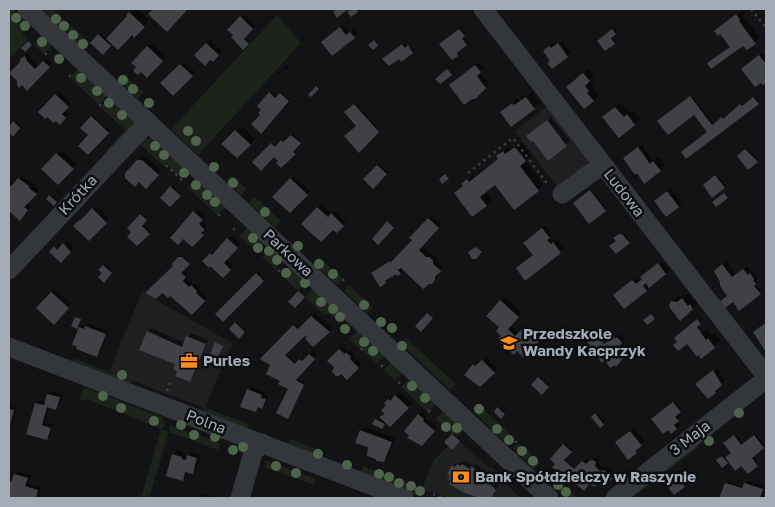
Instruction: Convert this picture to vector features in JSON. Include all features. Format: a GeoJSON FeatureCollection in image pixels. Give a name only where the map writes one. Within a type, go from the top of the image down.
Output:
{"type":"FeatureCollection","features":[{"type":"Feature","properties":{"kind":"street","name":"Parkowa"},"geometry":{"type":"LineString","coordinates":[[27,9],[549,498]]}},
{"type":"Feature","properties":{"kind":"street","name":"Ludowa"},"geometry":{"type":"LineString","coordinates":[[483,9],[766,378]]}},
{"type":"Feature","properties":{"kind":"street","name":"Krótka"},"geometry":{"type":"LineString","coordinates":[[9,270],[148,122]]}},
{"type":"Feature","properties":{"kind":"street"},"geometry":{"type":"LineString","coordinates":[[558,193],[575,175],[602,165]]}},
{"type":"Feature","properties":{"kind":"street","name":"Polna"},"geometry":{"type":"LineString","coordinates":[[9,347],[404,498]]}},
{"type":"Feature","properties":{"kind":"street","name":"3 Maja"},"geometry":{"type":"LineString","coordinates":[[615,498],[766,378]]}},
{"type":"Feature","properties":{"kind":"street"},"geometry":{"type":"LineString","coordinates":[[240,498],[253,453],[262,443]]}},
{"type":"Feature","properties":{"kind":"street"},"geometry":{"type":"LineString","coordinates":[[250,498],[262,456],[262,443]]}},
{"type":"Feature","properties":{"kind":"path"},"geometry":{"type":"LineString","coordinates":[[751,9],[764,27]]}},
{"type":"Feature","properties":{"kind":"path"},"geometry":{"type":"LineString","coordinates":[[468,174],[513,138],[558,193]]}},
{"type":"Feature","properties":{"kind":"path"},"geometry":{"type":"LineString","coordinates":[[166,167],[184,182]]}},
{"type":"Feature","properties":{"kind":"path"},"geometry":{"type":"LineString","coordinates":[[218,216],[222,218]]}},
{"type":"Feature","properties":{"kind":"path"},"geometry":{"type":"LineString","coordinates":[[233,230],[238,232]]}},
{"type":"Feature","properties":{"kind":"path"},"geometry":{"type":"LineString","coordinates":[[344,279],[346,283]]}},
{"type":"Feature","properties":{"kind":"path"},"geometry":{"type":"LineString","coordinates":[[381,365],[384,368],[382,369]]}},
{"type":"Feature","properties":{"kind":"path"},"geometry":{"type":"LineString","coordinates":[[166,393],[171,380]]}},
{"type":"Feature","properties":{"kind":"path"},"geometry":{"type":"LineString","coordinates":[[398,382],[401,384],[400,386]]}},
{"type":"Feature","properties":{"kind":"path"},"geometry":{"type":"LineString","coordinates":[[428,412],[430,411],[433,414]]}},
{"type":"Feature","properties":{"kind":"path"},"geometry":{"type":"LineString","coordinates":[[515,441],[519,443]]}},
{"type":"Feature","properties":{"kind":"path"},"geometry":{"type":"LineString","coordinates":[[433,494],[444,498]]}},
{"type":"Feature","properties":{"kind":"shaded area"},"geometry":{"type":"Polygon","coordinates":[[[9,9],[16,12],[19,9],[30,23],[22,34],[28,39],[9,60],[9,9]]]}},
{"type":"Feature","properties":{"kind":"shaded area"},"geometry":{"type":"Polygon","coordinates":[[[42,9],[53,9],[90,43],[84,49],[42,9]]]}},
{"type":"Feature","properties":{"kind":"shaded area"},"geometry":{"type":"Polygon","coordinates":[[[277,15],[301,43],[198,155],[171,129],[277,15]]]}},
{"type":"Feature","properties":{"kind":"shaded area"},"geometry":{"type":"Polygon","coordinates":[[[41,34],[54,43],[44,54],[33,44],[41,34]]]}},
{"type":"Feature","properties":{"kind":"shaded area"},"geometry":{"type":"Polygon","coordinates":[[[78,69],[109,94],[99,105],[70,78],[78,69]]]}},
{"type":"Feature","properties":{"kind":"shaded area"},"geometry":{"type":"Polygon","coordinates":[[[123,74],[143,92],[138,99],[117,79],[123,74]]]}},
{"type":"Feature","properties":{"kind":"shaded area"},"geometry":{"type":"Polygon","coordinates":[[[111,96],[135,122],[110,154],[106,151],[125,130],[100,107],[111,96]]]}},
{"type":"Feature","properties":{"kind":"shaded area"},"geometry":{"type":"Polygon","coordinates":[[[548,105],[591,162],[558,188],[515,131],[548,105]]]}},
{"type":"Feature","properties":{"kind":"shaded area"},"geometry":{"type":"Polygon","coordinates":[[[146,138],[151,139],[159,147],[163,144],[188,171],[179,177],[167,165],[165,167],[139,143],[146,138]]]}},
{"type":"Feature","properties":{"kind":"shaded area"},"geometry":{"type":"Polygon","coordinates":[[[232,175],[246,189],[241,195],[226,181],[232,175]]]}},
{"type":"Feature","properties":{"kind":"shaded area"},"geometry":{"type":"Polygon","coordinates":[[[196,178],[226,206],[217,215],[187,187],[196,178]]]}},
{"type":"Feature","properties":{"kind":"shaded area"},"geometry":{"type":"Polygon","coordinates":[[[255,197],[281,221],[275,227],[249,203],[255,197]]]}},
{"type":"Feature","properties":{"kind":"shaded area"},"geometry":{"type":"Polygon","coordinates":[[[248,227],[265,243],[257,252],[239,236],[248,227]]]}},
{"type":"Feature","properties":{"kind":"shaded area"},"geometry":{"type":"Polygon","coordinates":[[[271,248],[283,260],[275,269],[262,257],[271,248]]]}},
{"type":"Feature","properties":{"kind":"shaded area"},"geometry":{"type":"Polygon","coordinates":[[[319,257],[343,279],[337,285],[314,263],[319,257]]]}},
{"type":"Feature","properties":{"kind":"shaded area"},"geometry":{"type":"Polygon","coordinates":[[[289,265],[307,282],[298,291],[281,275],[289,265]]]}},
{"type":"Feature","properties":{"kind":"shaded area"},"geometry":{"type":"Polygon","coordinates":[[[349,285],[373,307],[367,313],[344,291],[349,285]]]}},
{"type":"Feature","properties":{"kind":"shaded area"},"geometry":{"type":"Polygon","coordinates":[[[314,288],[343,316],[339,321],[329,313],[325,316],[305,297],[314,288]]]}},
{"type":"Feature","properties":{"kind":"shaded area"},"geometry":{"type":"Polygon","coordinates":[[[142,292],[232,343],[205,408],[109,372],[142,292]]]}},
{"type":"Feature","properties":{"kind":"shaded area"},"geometry":{"type":"Polygon","coordinates":[[[358,330],[370,338],[360,349],[349,339],[358,330]]]}},
{"type":"Feature","properties":{"kind":"shaded area"},"geometry":{"type":"Polygon","coordinates":[[[405,337],[456,384],[450,390],[402,345],[405,337]]]}},
{"type":"Feature","properties":{"kind":"shaded area"},"geometry":{"type":"Polygon","coordinates":[[[372,339],[385,355],[377,364],[362,350],[372,339]]]}},
{"type":"Feature","properties":{"kind":"shaded area"},"geometry":{"type":"Polygon","coordinates":[[[73,358],[134,381],[129,384],[73,365],[73,358]]]}},
{"type":"Feature","properties":{"kind":"shaded area"},"geometry":{"type":"Polygon","coordinates":[[[392,361],[403,372],[395,381],[384,370],[392,361]]]}},
{"type":"Feature","properties":{"kind":"shaded area"},"geometry":{"type":"Polygon","coordinates":[[[409,378],[436,403],[428,412],[401,387],[409,378]]]}},
{"type":"Feature","properties":{"kind":"shaded area"},"geometry":{"type":"Polygon","coordinates":[[[85,388],[162,417],[165,423],[162,429],[169,432],[149,498],[141,498],[161,429],[87,399],[79,401],[85,388]]]}},
{"type":"Feature","properties":{"kind":"shaded area"},"geometry":{"type":"Polygon","coordinates":[[[480,406],[514,438],[507,444],[476,414],[480,406]]]}},
{"type":"Feature","properties":{"kind":"shaded area"},"geometry":{"type":"Polygon","coordinates":[[[203,407],[249,424],[246,430],[205,415],[203,407]]]}},
{"type":"Feature","properties":{"kind":"shaded area"},"geometry":{"type":"Polygon","coordinates":[[[444,410],[466,427],[456,438],[435,419],[444,410]]]}},
{"type":"Feature","properties":{"kind":"shaded area"},"geometry":{"type":"Polygon","coordinates":[[[170,425],[220,443],[218,450],[169,432],[170,425]]]}},
{"type":"Feature","properties":{"kind":"shaded area"},"geometry":{"type":"Polygon","coordinates":[[[456,438],[521,498],[448,498],[423,489],[434,460],[456,438]]]}},
{"type":"Feature","properties":{"kind":"shaded area"},"geometry":{"type":"Polygon","coordinates":[[[290,439],[323,451],[320,458],[287,446],[290,439]]]}},
{"type":"Feature","properties":{"kind":"shaded area"},"geometry":{"type":"Polygon","coordinates":[[[696,443],[699,447],[632,498],[621,498],[696,443]]]}},
{"type":"Feature","properties":{"kind":"shaded area"},"geometry":{"type":"Polygon","coordinates":[[[520,444],[540,463],[533,469],[513,448],[520,444]]]}},
{"type":"Feature","properties":{"kind":"shaded area"},"geometry":{"type":"Polygon","coordinates":[[[448,446],[452,450],[445,453],[441,458],[443,461],[439,467],[434,469],[426,487],[430,489],[429,491],[423,489],[419,497],[360,474],[363,466],[422,489],[434,460],[448,446]]]}},
{"type":"Feature","properties":{"kind":"shaded area"},"geometry":{"type":"Polygon","coordinates":[[[265,460],[316,479],[314,485],[266,468],[265,460]]]}},
{"type":"Feature","properties":{"kind":"shaded area"},"geometry":{"type":"Polygon","coordinates":[[[491,467],[505,479],[503,484],[497,484],[487,476],[487,470],[491,467]]]}},
{"type":"Feature","properties":{"kind":"shaded area"},"geometry":{"type":"Polygon","coordinates":[[[559,480],[577,498],[567,498],[554,486],[559,480]]]}},
{"type":"Feature","properties":{"kind":"shaded area"},"geometry":{"type":"Polygon","coordinates":[[[444,488],[461,495],[462,493],[476,498],[448,498],[441,495],[444,488]]]}},
{"type":"Feature","properties":{"kind":"building"},"geometry":{"type":"Polygon","coordinates":[[[153,9],[188,9],[167,32],[148,14],[153,9]]]}},
{"type":"Feature","properties":{"kind":"building"},"geometry":{"type":"Polygon","coordinates":[[[337,9],[347,10],[337,18],[333,12],[337,9]]]}},
{"type":"Feature","properties":{"kind":"building"},"geometry":{"type":"Polygon","coordinates":[[[351,9],[356,9],[358,12],[351,17],[347,12],[351,9]]]}},
{"type":"Feature","properties":{"kind":"building"},"geometry":{"type":"Polygon","coordinates":[[[129,12],[145,27],[134,38],[132,35],[118,50],[106,39],[129,12]]]}},
{"type":"Feature","properties":{"kind":"building"},"geometry":{"type":"Polygon","coordinates":[[[736,14],[756,44],[747,50],[743,46],[711,69],[707,63],[730,47],[720,34],[718,36],[714,31],[736,14]]]}},
{"type":"Feature","properties":{"kind":"building"},"geometry":{"type":"Polygon","coordinates":[[[240,16],[253,29],[244,39],[249,44],[243,50],[231,37],[233,35],[227,30],[240,16]]]}},
{"type":"Feature","properties":{"kind":"building"},"geometry":{"type":"Polygon","coordinates":[[[340,27],[346,35],[350,32],[355,38],[332,56],[321,42],[340,27]]]}},
{"type":"Feature","properties":{"kind":"building"},"geometry":{"type":"Polygon","coordinates":[[[459,29],[465,36],[462,38],[467,45],[452,60],[439,44],[459,29]]]}},
{"type":"Feature","properties":{"kind":"building"},"geometry":{"type":"Polygon","coordinates":[[[612,29],[616,34],[611,38],[615,44],[605,51],[597,41],[612,29]]]}},
{"type":"Feature","properties":{"kind":"building"},"geometry":{"type":"Polygon","coordinates":[[[98,34],[111,46],[103,55],[90,43],[98,34]]]}},
{"type":"Feature","properties":{"kind":"building"},"geometry":{"type":"Polygon","coordinates":[[[374,40],[378,46],[373,50],[368,45],[374,40]]]}},
{"type":"Feature","properties":{"kind":"building"},"geometry":{"type":"Polygon","coordinates":[[[28,41],[32,45],[25,52],[21,48],[28,41]]]}},
{"type":"Feature","properties":{"kind":"building"},"geometry":{"type":"Polygon","coordinates":[[[206,43],[219,55],[213,62],[210,60],[205,66],[194,55],[206,43]]]}},
{"type":"Feature","properties":{"kind":"building"},"geometry":{"type":"Polygon","coordinates":[[[558,43],[568,57],[552,69],[547,63],[550,61],[543,51],[549,46],[551,48],[558,43]]]}},
{"type":"Feature","properties":{"kind":"building"},"geometry":{"type":"Polygon","coordinates":[[[402,44],[405,48],[408,45],[413,53],[401,62],[399,59],[389,66],[382,59],[402,44]]]}},
{"type":"Feature","properties":{"kind":"building"},"geometry":{"type":"Polygon","coordinates":[[[147,46],[163,61],[147,78],[141,72],[138,75],[133,71],[136,67],[131,63],[147,46]]]}},
{"type":"Feature","properties":{"kind":"building"},"geometry":{"type":"Polygon","coordinates":[[[759,55],[766,64],[766,82],[755,87],[741,69],[759,55]]]}},
{"type":"Feature","properties":{"kind":"building"},"geometry":{"type":"Polygon","coordinates":[[[25,56],[35,69],[43,61],[50,67],[27,91],[22,85],[19,88],[17,81],[9,73],[20,62],[20,59],[25,56]]]}},
{"type":"Feature","properties":{"kind":"building"},"geometry":{"type":"Polygon","coordinates":[[[180,64],[193,76],[173,96],[160,83],[180,64]]]}},
{"type":"Feature","properties":{"kind":"building"},"geometry":{"type":"Polygon","coordinates":[[[475,65],[481,72],[477,76],[486,88],[475,99],[464,105],[449,85],[475,65]]]}},
{"type":"Feature","properties":{"kind":"building"},"geometry":{"type":"Polygon","coordinates":[[[447,69],[452,75],[440,84],[435,79],[447,69]]]}},
{"type":"Feature","properties":{"kind":"building"},"geometry":{"type":"Polygon","coordinates":[[[583,73],[590,81],[585,86],[589,91],[587,93],[594,101],[584,109],[566,87],[583,73]]]}},
{"type":"Feature","properties":{"kind":"building"},"geometry":{"type":"Polygon","coordinates":[[[316,86],[319,89],[311,97],[308,95],[316,86]]]}},
{"type":"Feature","properties":{"kind":"building"},"geometry":{"type":"Polygon","coordinates":[[[269,92],[275,98],[280,93],[289,101],[261,134],[251,124],[260,115],[258,113],[261,110],[257,106],[269,92]]]}},
{"type":"Feature","properties":{"kind":"building"},"geometry":{"type":"Polygon","coordinates":[[[55,94],[69,107],[62,114],[66,118],[60,125],[47,117],[45,119],[38,112],[55,94]]]}},
{"type":"Feature","properties":{"kind":"building"},"geometry":{"type":"Polygon","coordinates":[[[690,96],[712,125],[722,117],[723,119],[740,104],[742,106],[753,97],[759,104],[686,159],[681,152],[707,132],[694,115],[668,135],[657,121],[690,96]]]}},
{"type":"Feature","properties":{"kind":"building"},"geometry":{"type":"Polygon","coordinates":[[[526,97],[535,109],[511,127],[500,112],[512,103],[514,105],[526,97]]]}},
{"type":"Feature","properties":{"kind":"building"},"geometry":{"type":"Polygon","coordinates":[[[354,104],[379,132],[359,153],[344,136],[356,126],[344,112],[354,104]]]}},
{"type":"Feature","properties":{"kind":"building"},"geometry":{"type":"Polygon","coordinates":[[[615,107],[624,117],[627,114],[635,125],[619,138],[602,117],[615,107]]]}},
{"type":"Feature","properties":{"kind":"building"},"geometry":{"type":"Polygon","coordinates":[[[91,116],[109,133],[88,155],[78,146],[88,135],[80,128],[91,116]]]}},
{"type":"Feature","properties":{"kind":"building"},"geometry":{"type":"Polygon","coordinates":[[[547,120],[567,146],[548,161],[533,141],[531,142],[526,136],[547,120]]]}},
{"type":"Feature","properties":{"kind":"building"},"geometry":{"type":"Polygon","coordinates":[[[13,121],[20,128],[13,137],[9,133],[9,127],[13,121]]]}},
{"type":"Feature","properties":{"kind":"building"},"geometry":{"type":"Polygon","coordinates":[[[235,130],[251,145],[237,158],[221,144],[235,130]]]}},
{"type":"Feature","properties":{"kind":"building"},"geometry":{"type":"Polygon","coordinates":[[[291,135],[301,143],[293,152],[296,154],[281,168],[276,163],[278,161],[274,157],[261,171],[252,162],[271,143],[275,147],[281,140],[283,142],[291,135]]]}},
{"type":"Feature","properties":{"kind":"building"},"geometry":{"type":"Polygon","coordinates":[[[515,147],[526,161],[520,166],[539,191],[514,210],[495,185],[480,197],[487,206],[472,217],[454,193],[463,186],[461,184],[467,179],[469,182],[498,159],[496,156],[503,151],[505,154],[515,147]]]}},
{"type":"Feature","properties":{"kind":"building"},"geometry":{"type":"Polygon","coordinates":[[[638,147],[650,164],[653,161],[661,171],[644,184],[623,158],[638,147]]]}},
{"type":"Feature","properties":{"kind":"building"},"geometry":{"type":"Polygon","coordinates":[[[745,149],[758,162],[748,170],[737,156],[745,149]]]}},
{"type":"Feature","properties":{"kind":"building"},"geometry":{"type":"Polygon","coordinates":[[[56,153],[74,169],[58,185],[41,169],[56,153]]]}},
{"type":"Feature","properties":{"kind":"building"},"geometry":{"type":"Polygon","coordinates":[[[137,160],[142,160],[159,175],[146,189],[139,182],[135,187],[125,178],[125,173],[137,160]]]}},
{"type":"Feature","properties":{"kind":"building"},"geometry":{"type":"Polygon","coordinates":[[[377,165],[387,174],[373,189],[363,179],[377,165]]]}},
{"type":"Feature","properties":{"kind":"building"},"geometry":{"type":"Polygon","coordinates":[[[445,174],[449,179],[442,184],[439,179],[445,174]]]}},
{"type":"Feature","properties":{"kind":"building"},"geometry":{"type":"Polygon","coordinates":[[[715,175],[725,188],[712,198],[703,185],[715,175]]]}},
{"type":"Feature","properties":{"kind":"building"},"geometry":{"type":"Polygon","coordinates":[[[18,178],[37,194],[24,207],[28,210],[20,221],[9,211],[9,185],[11,186],[18,178]]]}},
{"type":"Feature","properties":{"kind":"building"},"geometry":{"type":"Polygon","coordinates":[[[290,178],[308,195],[290,213],[272,197],[290,178]]]}},
{"type":"Feature","properties":{"kind":"building"},"geometry":{"type":"Polygon","coordinates":[[[170,186],[181,196],[170,207],[160,198],[170,186]]]}},
{"type":"Feature","properties":{"kind":"building"},"geometry":{"type":"Polygon","coordinates":[[[590,190],[606,211],[589,224],[573,203],[590,190]]]}},
{"type":"Feature","properties":{"kind":"building"},"geometry":{"type":"Polygon","coordinates":[[[667,191],[679,207],[666,217],[654,201],[667,191]]]}},
{"type":"Feature","properties":{"kind":"building"},"geometry":{"type":"Polygon","coordinates":[[[724,193],[728,198],[716,207],[712,202],[724,193]]]}},
{"type":"Feature","properties":{"kind":"building"},"geometry":{"type":"Polygon","coordinates":[[[49,195],[57,202],[54,206],[46,199],[49,195]]]}},
{"type":"Feature","properties":{"kind":"building"},"geometry":{"type":"Polygon","coordinates":[[[317,207],[328,217],[331,213],[344,226],[337,233],[333,230],[321,242],[301,224],[317,207]]]}},
{"type":"Feature","properties":{"kind":"building"},"geometry":{"type":"Polygon","coordinates":[[[92,208],[107,223],[89,241],[73,226],[92,208]]]}},
{"type":"Feature","properties":{"kind":"building"},"geometry":{"type":"Polygon","coordinates":[[[193,211],[203,220],[199,224],[205,230],[201,233],[204,235],[192,247],[183,239],[178,245],[170,238],[193,211]]]}},
{"type":"Feature","properties":{"kind":"building"},"geometry":{"type":"Polygon","coordinates":[[[140,214],[147,220],[142,226],[150,234],[137,246],[127,237],[131,232],[127,228],[140,214]]]}},
{"type":"Feature","properties":{"kind":"building"},"geometry":{"type":"Polygon","coordinates":[[[428,218],[439,228],[419,250],[426,257],[433,260],[433,264],[441,271],[435,277],[435,280],[423,289],[401,268],[398,270],[401,274],[397,276],[396,274],[385,281],[386,283],[380,287],[371,273],[391,262],[412,240],[409,238],[428,218]]]}},
{"type":"Feature","properties":{"kind":"building"},"geometry":{"type":"Polygon","coordinates":[[[387,221],[394,228],[378,245],[372,239],[387,221]]]}},
{"type":"Feature","properties":{"kind":"building"},"geometry":{"type":"Polygon","coordinates":[[[542,228],[550,238],[547,240],[551,244],[553,242],[561,253],[525,281],[516,268],[533,255],[523,243],[542,228]]]}},
{"type":"Feature","properties":{"kind":"building"},"geometry":{"type":"Polygon","coordinates":[[[622,234],[630,243],[616,254],[609,246],[616,241],[613,238],[622,234]]]}},
{"type":"Feature","properties":{"kind":"building"},"geometry":{"type":"Polygon","coordinates":[[[227,238],[238,248],[224,263],[231,270],[223,278],[202,261],[210,253],[212,255],[227,238]]]}},
{"type":"Feature","properties":{"kind":"building"},"geometry":{"type":"Polygon","coordinates":[[[63,243],[71,252],[61,263],[49,252],[54,246],[57,250],[63,243]]]}},
{"type":"Feature","properties":{"kind":"building"},"geometry":{"type":"Polygon","coordinates":[[[476,247],[482,252],[476,259],[472,259],[468,252],[476,247]]]}},
{"type":"Feature","properties":{"kind":"building"},"geometry":{"type":"Polygon","coordinates":[[[178,257],[182,257],[190,264],[181,273],[186,277],[183,281],[189,287],[191,285],[197,291],[196,293],[205,301],[192,315],[170,296],[168,298],[162,293],[156,299],[145,293],[173,266],[172,264],[178,257]]]}},
{"type":"Feature","properties":{"kind":"building"},"geometry":{"type":"Polygon","coordinates":[[[658,263],[666,274],[649,288],[646,283],[643,286],[647,291],[624,309],[613,295],[632,280],[636,284],[642,279],[640,277],[658,263]]]}},
{"type":"Feature","properties":{"kind":"building"},"geometry":{"type":"Polygon","coordinates":[[[722,264],[732,277],[743,269],[748,275],[750,273],[756,284],[754,286],[761,294],[739,311],[733,302],[724,309],[719,302],[727,296],[720,286],[714,271],[722,264]]]}},
{"type":"Feature","properties":{"kind":"building"},"geometry":{"type":"Polygon","coordinates":[[[103,265],[112,273],[104,283],[98,277],[102,273],[98,270],[103,265]]]}},
{"type":"Feature","properties":{"kind":"building"},"geometry":{"type":"Polygon","coordinates":[[[256,273],[264,281],[223,322],[215,314],[256,273]]]}},
{"type":"Feature","properties":{"kind":"building"},"geometry":{"type":"Polygon","coordinates":[[[298,291],[305,297],[295,308],[288,302],[298,291]]]}},
{"type":"Feature","properties":{"kind":"building"},"geometry":{"type":"Polygon","coordinates":[[[51,292],[69,308],[54,325],[36,308],[51,292]]]}},
{"type":"Feature","properties":{"kind":"building"},"geometry":{"type":"Polygon","coordinates":[[[682,298],[693,309],[680,321],[669,305],[671,301],[677,302],[682,298]]]}},
{"type":"Feature","properties":{"kind":"building"},"geometry":{"type":"Polygon","coordinates":[[[500,300],[519,317],[508,329],[515,336],[523,328],[539,342],[524,358],[517,351],[514,355],[497,340],[501,336],[496,331],[499,327],[486,316],[500,300]]]}},
{"type":"Feature","properties":{"kind":"building"},"geometry":{"type":"Polygon","coordinates":[[[427,313],[433,318],[421,332],[415,326],[427,313]]]}},
{"type":"Feature","properties":{"kind":"building"},"geometry":{"type":"Polygon","coordinates":[[[651,314],[655,319],[647,325],[643,320],[651,314]]]}},
{"type":"Feature","properties":{"kind":"building"},"geometry":{"type":"Polygon","coordinates":[[[311,316],[330,332],[313,347],[305,339],[307,337],[305,336],[285,355],[295,364],[299,359],[302,361],[309,354],[315,359],[296,380],[304,385],[288,419],[276,413],[288,389],[278,384],[280,381],[266,374],[270,365],[260,359],[293,325],[298,329],[311,316]]]}},
{"type":"Feature","properties":{"kind":"building"},"geometry":{"type":"Polygon","coordinates":[[[75,317],[81,319],[77,329],[71,326],[75,317]]]}},
{"type":"Feature","properties":{"kind":"building"},"geometry":{"type":"Polygon","coordinates":[[[697,319],[701,324],[697,327],[706,340],[708,338],[715,348],[701,359],[698,355],[697,357],[687,344],[678,351],[673,345],[677,342],[674,338],[697,319]]]}},
{"type":"Feature","properties":{"kind":"building"},"geometry":{"type":"Polygon","coordinates":[[[235,322],[245,332],[239,339],[229,329],[235,322]]]}},
{"type":"Feature","properties":{"kind":"building"},"geometry":{"type":"Polygon","coordinates":[[[766,324],[766,352],[753,332],[766,324]]]}},
{"type":"Feature","properties":{"kind":"building"},"geometry":{"type":"Polygon","coordinates":[[[85,326],[106,334],[97,357],[76,349],[77,346],[72,345],[79,327],[84,329],[85,326]]]}},
{"type":"Feature","properties":{"kind":"building"},"geometry":{"type":"Polygon","coordinates":[[[147,331],[182,347],[186,336],[206,344],[190,382],[175,376],[177,371],[173,369],[175,364],[139,350],[147,331]]]}},
{"type":"Feature","properties":{"kind":"building"},"geometry":{"type":"Polygon","coordinates":[[[598,335],[604,344],[614,336],[615,339],[617,337],[622,343],[620,349],[625,356],[616,367],[615,365],[610,368],[605,360],[602,363],[587,343],[598,335]]]}},
{"type":"Feature","properties":{"kind":"building"},"geometry":{"type":"Polygon","coordinates":[[[215,342],[223,346],[218,357],[210,354],[215,342]]]}},
{"type":"Feature","properties":{"kind":"building"},"geometry":{"type":"Polygon","coordinates":[[[339,349],[345,354],[346,352],[359,368],[347,380],[341,374],[336,376],[332,372],[334,367],[327,361],[339,349]]]}},
{"type":"Feature","properties":{"kind":"building"},"geometry":{"type":"Polygon","coordinates":[[[482,360],[495,373],[480,387],[464,375],[473,364],[475,366],[482,360]]]}},
{"type":"Feature","properties":{"kind":"building"},"geometry":{"type":"Polygon","coordinates":[[[713,370],[722,385],[708,399],[695,384],[713,370]]]}},
{"type":"Feature","properties":{"kind":"building"},"geometry":{"type":"Polygon","coordinates":[[[538,377],[549,387],[542,395],[531,385],[538,377]]]}},
{"type":"Feature","properties":{"kind":"building"},"geometry":{"type":"Polygon","coordinates":[[[247,389],[262,395],[261,398],[266,399],[262,409],[258,407],[256,412],[240,407],[247,389]]]}},
{"type":"Feature","properties":{"kind":"building"},"geometry":{"type":"Polygon","coordinates":[[[47,394],[60,397],[56,410],[47,407],[42,425],[51,428],[47,440],[26,434],[35,403],[44,405],[47,394]]]}},
{"type":"Feature","properties":{"kind":"building"},"geometry":{"type":"Polygon","coordinates":[[[395,395],[409,408],[390,427],[379,417],[385,414],[381,411],[386,405],[384,403],[388,399],[390,401],[395,395]]]}},
{"type":"Feature","properties":{"kind":"building"},"geometry":{"type":"Polygon","coordinates":[[[673,402],[681,412],[675,417],[679,421],[674,425],[677,429],[671,434],[668,430],[663,434],[651,419],[673,402]]]}},
{"type":"Feature","properties":{"kind":"building"},"geometry":{"type":"Polygon","coordinates":[[[497,407],[505,414],[501,419],[494,412],[497,407]]]}},
{"type":"Feature","properties":{"kind":"building"},"geometry":{"type":"Polygon","coordinates":[[[9,409],[14,410],[9,429],[9,409]]]}},
{"type":"Feature","properties":{"kind":"building"},"geometry":{"type":"Polygon","coordinates":[[[595,413],[604,425],[600,428],[591,417],[595,413]]]}},
{"type":"Feature","properties":{"kind":"building"},"geometry":{"type":"Polygon","coordinates":[[[418,414],[435,431],[422,446],[407,438],[409,436],[404,431],[418,414]]]}},
{"type":"Feature","properties":{"kind":"building"},"geometry":{"type":"Polygon","coordinates":[[[375,419],[385,424],[382,429],[372,424],[375,419]]]}},
{"type":"Feature","properties":{"kind":"building"},"geometry":{"type":"Polygon","coordinates":[[[360,430],[392,442],[384,462],[376,461],[376,459],[367,456],[368,447],[355,443],[360,430]]]}},
{"type":"Feature","properties":{"kind":"building"},"geometry":{"type":"Polygon","coordinates":[[[630,431],[642,446],[628,460],[615,442],[630,431]]]}},
{"type":"Feature","properties":{"kind":"building"},"geometry":{"type":"Polygon","coordinates":[[[452,434],[460,441],[452,450],[444,442],[452,434]]]}},
{"type":"Feature","properties":{"kind":"building"},"geometry":{"type":"Polygon","coordinates":[[[734,435],[741,445],[754,435],[764,448],[752,458],[758,466],[748,474],[741,466],[735,471],[725,457],[731,453],[723,443],[734,435]]]}},
{"type":"Feature","properties":{"kind":"building"},"geometry":{"type":"Polygon","coordinates":[[[563,444],[572,452],[564,460],[574,469],[582,461],[586,464],[593,460],[596,462],[595,466],[600,471],[604,470],[613,478],[603,488],[598,483],[594,487],[590,483],[584,491],[569,477],[566,479],[552,467],[555,464],[550,459],[563,444]]]}},
{"type":"Feature","properties":{"kind":"building"},"geometry":{"type":"Polygon","coordinates":[[[172,454],[186,460],[187,455],[197,458],[193,474],[185,472],[183,481],[166,476],[172,454]]]}},
{"type":"Feature","properties":{"kind":"building"},"geometry":{"type":"Polygon","coordinates":[[[722,456],[728,463],[722,468],[716,460],[722,456]]]}},
{"type":"Feature","properties":{"kind":"building"},"geometry":{"type":"Polygon","coordinates":[[[457,464],[460,466],[462,464],[470,469],[472,466],[496,490],[491,498],[479,498],[449,484],[451,481],[448,479],[450,476],[447,474],[452,465],[455,467],[457,464]]]}},
{"type":"Feature","properties":{"kind":"building"},"geometry":{"type":"Polygon","coordinates":[[[14,474],[28,478],[25,486],[38,490],[36,498],[9,498],[9,481],[11,482],[14,474]]]}},
{"type":"Feature","properties":{"kind":"building"},"geometry":{"type":"Polygon","coordinates":[[[676,475],[685,487],[674,495],[665,483],[676,475]]]}},
{"type":"Feature","properties":{"kind":"building"},"geometry":{"type":"Polygon","coordinates":[[[725,483],[742,488],[744,483],[763,489],[760,498],[719,498],[725,483]]]}},
{"type":"Feature","properties":{"kind":"place","name":"Przedszkole Wandy Kacprzyk"},"geometry":{"type":"Point","coordinates":[509,343]}},
{"type":"Feature","properties":{"kind":"place","name":"Purles"},"geometry":{"type":"Point","coordinates":[189,361]}},
{"type":"Feature","properties":{"kind":"place","name":"Bank Spółdzielczy w Raszynie"},"geometry":{"type":"Point","coordinates":[461,477]}}]}
